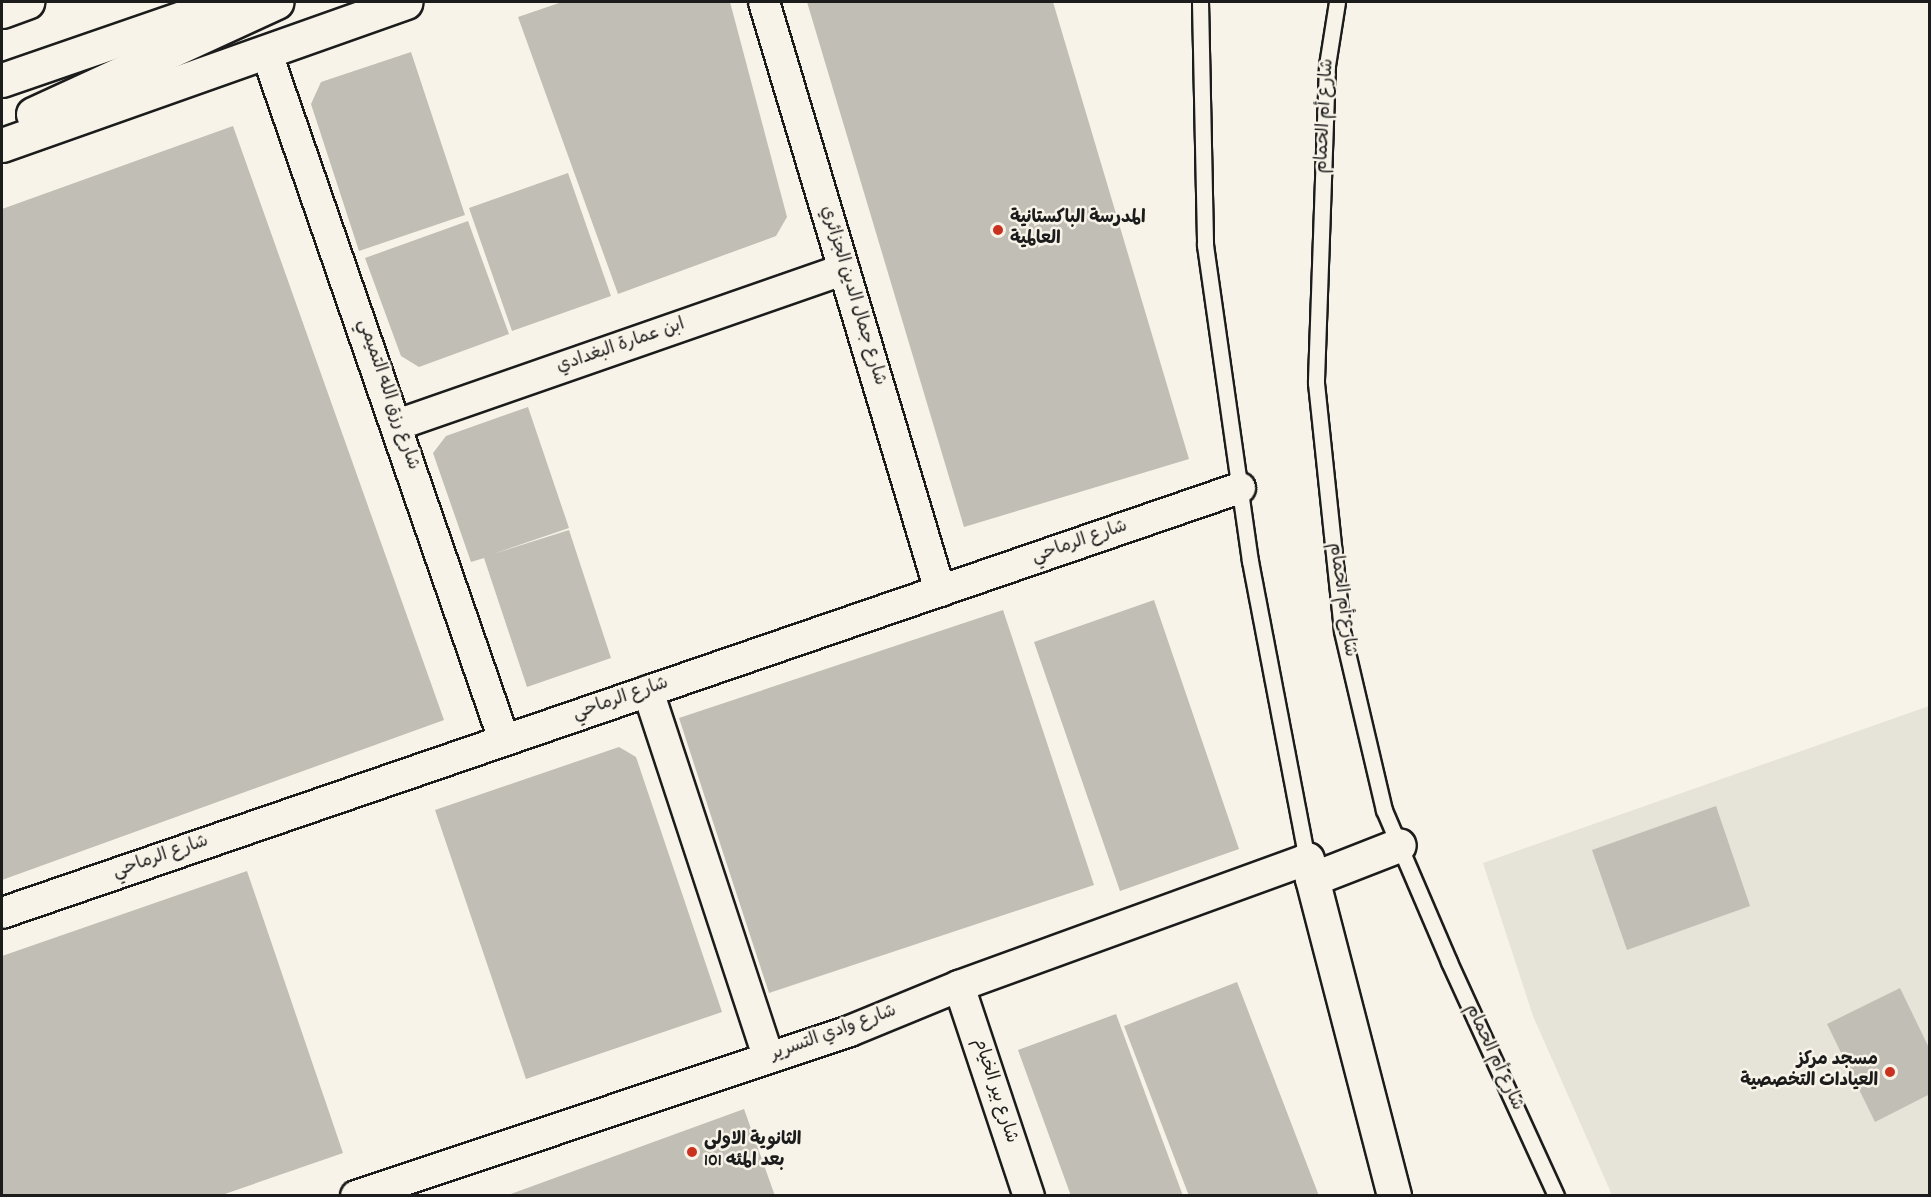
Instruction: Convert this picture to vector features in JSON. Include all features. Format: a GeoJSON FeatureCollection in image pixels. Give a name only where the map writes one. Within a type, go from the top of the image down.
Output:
{"type":"FeatureCollection","features":[{"type":"Feature","properties":{"kind":"street"},"geometry":{"type":"LineString","coordinates":[[2,11],[27,2]]}},
{"type":"Feature","properties":{"kind":"street"},"geometry":{"type":"LineString","coordinates":[[2,80],[228,2]]}},
{"type":"Feature","properties":{"kind":"street"},"geometry":{"type":"LineString","coordinates":[[2,129],[277,2]]}},
{"type":"Feature","properties":{"kind":"street"},"geometry":{"type":"LineString","coordinates":[[2,146],[405,2]]}},
{"type":"Feature","properties":{"kind":"street","name":"شارع جمال الدين الجزائري"},"geometry":{"type":"LineString","coordinates":[[764,2],[940,591]]}},
{"type":"Feature","properties":{"kind":"street","name":"شارع رزق الله التميمي"},"geometry":{"type":"LineString","coordinates":[[266,51],[504,740]]}},
{"type":"Feature","properties":{"kind":"street","name":"ابن عمارة البغدادي"},"geometry":{"type":"LineString","coordinates":[[397,425],[844,269]]}},
{"type":"Feature","properties":{"kind":"street","name":"شارع الرماحي"},"geometry":{"type":"LineString","coordinates":[[2,913],[1240,488]]}},
{"type":"Feature","properties":{"kind":"street"},"geometry":{"type":"LineString","coordinates":[[648,691],[768,1057]]}},
{"type":"Feature","properties":{"kind":"street"},"geometry":{"type":"LineString","coordinates":[[1394,1196],[1310,869],[1399,845]]}},
{"type":"Feature","properties":{"kind":"street","name":"شارع وادي التسرير"},"geometry":{"type":"LineString","coordinates":[[356,1196],[849,1031],[959,986],[1310,869]]}},
{"type":"Feature","properties":{"kind":"street","name":"شارع بير الخيام"},"geometry":{"type":"LineString","coordinates":[[959,986],[1029,1196]]}},
{"type":"Feature","properties":{"kind":"lane"},"geometry":{"type":"LineString","coordinates":[[1200,2],[1205,245],[1250,561],[1310,869]]}},
{"type":"Feature","properties":{"kind":"lane","name":"شارع أم الحمام"},"geometry":{"type":"LineString","coordinates":[[1337,2],[1327,65],[1316,383],[1342,631],[1384,810],[1556,1196]]}},
{"type":"Feature","properties":{"kind":"shaded area"},"geometry":{"type":"Polygon","coordinates":[[[1929,706],[1929,1195],[1612,1195],[1533,1016],[1483,863],[1929,706]]]}},
{"type":"Feature","properties":{"kind":"building"},"geometry":{"type":"Polygon","coordinates":[[[562,2],[730,2],[787,217],[776,236],[618,294],[518,17],[562,2]]]}},
{"type":"Feature","properties":{"kind":"building","name":"المدرسة الباكستانية العالمية"},"geometry":{"type":"Polygon","coordinates":[[[807,2],[1053,2],[1189,459],[964,527],[807,2]]]}},
{"type":"Feature","properties":{"kind":"building"},"geometry":{"type":"Polygon","coordinates":[[[411,52],[465,215],[359,251],[311,104],[321,82],[411,52]]]}},
{"type":"Feature","properties":{"kind":"building"},"geometry":{"type":"Polygon","coordinates":[[[233,126],[444,720],[2,880],[2,209],[233,126]]]}},
{"type":"Feature","properties":{"kind":"building"},"geometry":{"type":"Polygon","coordinates":[[[568,173],[611,296],[512,331],[469,208],[568,173]]]}},
{"type":"Feature","properties":{"kind":"building"},"geometry":{"type":"Polygon","coordinates":[[[468,221],[509,334],[419,367],[401,356],[365,258],[468,221]]]}},
{"type":"Feature","properties":{"kind":"building"},"geometry":{"type":"Polygon","coordinates":[[[528,407],[569,528],[493,554],[569,530],[611,658],[527,687],[484,558],[471,562],[433,453],[446,436],[528,407]]]}},
{"type":"Feature","properties":{"kind":"building"},"geometry":{"type":"Polygon","coordinates":[[[1154,600],[1239,849],[1120,891],[1034,642],[1154,600]]]}},
{"type":"Feature","properties":{"kind":"building"},"geometry":{"type":"Polygon","coordinates":[[[1003,610],[1094,885],[769,993],[679,718],[1003,610]]]}},
{"type":"Feature","properties":{"kind":"building"},"geometry":{"type":"Polygon","coordinates":[[[619,747],[636,757],[722,1012],[526,1079],[435,810],[619,747]]]}},
{"type":"Feature","properties":{"kind":"building"},"geometry":{"type":"Polygon","coordinates":[[[1716,806],[1750,906],[1627,950],[1592,850],[1716,806]]]}},
{"type":"Feature","properties":{"kind":"building"},"geometry":{"type":"Polygon","coordinates":[[[247,871],[343,1153],[219,1196],[2,1196],[2,956],[247,871]]]}},
{"type":"Feature","properties":{"kind":"building"},"geometry":{"type":"Polygon","coordinates":[[[1237,982],[1319,1196],[1189,1196],[1124,1026],[1237,982]]]}},
{"type":"Feature","properties":{"kind":"building","name":"مسجد مركز العيادات التخصصية"},"geometry":{"type":"Polygon","coordinates":[[[1900,988],[1930,1050],[1930,1094],[1875,1122],[1827,1024],[1900,988]]]}},
{"type":"Feature","properties":{"kind":"building"},"geometry":{"type":"Polygon","coordinates":[[[1116,1014],[1183,1196],[1071,1196],[1018,1050],[1116,1014]]]}},
{"type":"Feature","properties":{"kind":"building","name":"الثانوية الاولى بعد المئه 101"},"geometry":{"type":"Polygon","coordinates":[[[744,1109],[775,1196],[508,1196],[508,1195],[744,1109]]]}},
{"type":"Feature","properties":{"kind":"place","name":"المدرسة الباكستانية العالمية"},"geometry":{"type":"Point","coordinates":[998,230]}},
{"type":"Feature","properties":{"kind":"place","name":"مسجد مركز العيادات التخصصية"},"geometry":{"type":"Point","coordinates":[1890,1072]}},
{"type":"Feature","properties":{"kind":"place","name":"الثانوية الاولى بعد المئه 101"},"geometry":{"type":"Point","coordinates":[692,1152]}}]}
